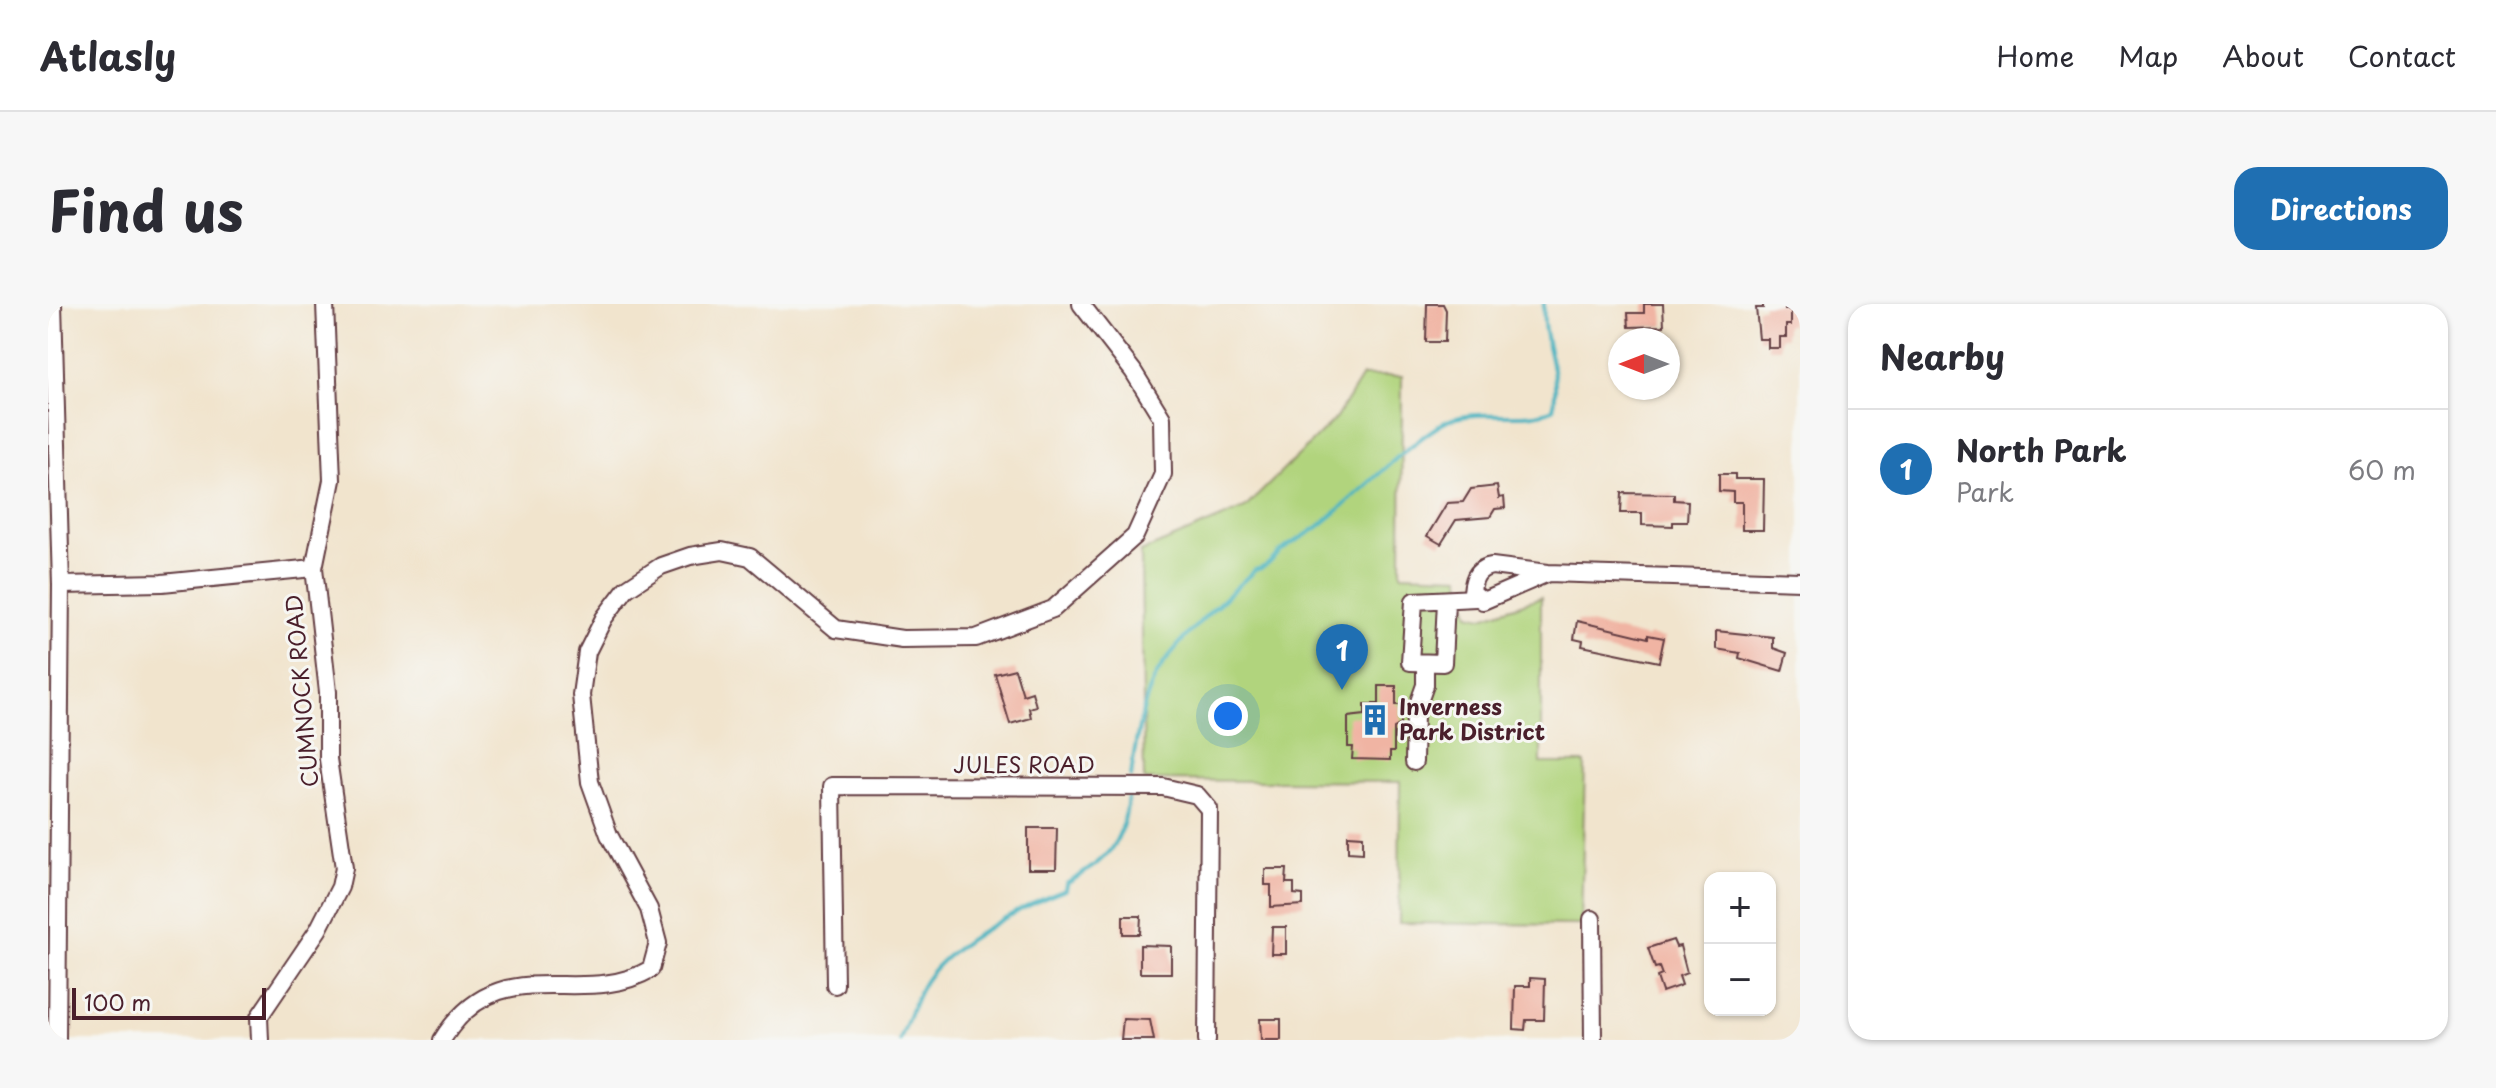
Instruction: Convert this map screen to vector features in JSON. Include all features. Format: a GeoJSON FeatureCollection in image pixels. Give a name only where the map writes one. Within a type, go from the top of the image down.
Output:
{"type":"FeatureCollection","features":[{"type":"Feature","properties":{"kind":"street"},"geometry":{"type":"LineString","coordinates":[[53,304],[61,585],[53,956],[57,1040]]}},
{"type":"Feature","properties":{"kind":"street"},"geometry":{"type":"LineString","coordinates":[[314,568],[332,480],[325,304]]}},
{"type":"Feature","properties":{"kind":"street"},"geometry":{"type":"LineString","coordinates":[[442,1040],[482,996],[541,983],[605,986],[630,981],[651,969],[658,943],[655,931],[649,909],[609,835],[590,782],[581,695],[587,652],[604,618],[626,589],[661,566],[690,556],[722,551],[750,557],[836,629],[902,639],[976,638],[1053,609],[1135,536],[1163,474],[1162,418],[1133,371],[1086,316],[1081,304]]}},
{"type":"Feature","properties":{"kind":"street"},"geometry":{"type":"LineString","coordinates":[[1476,598],[1473,582],[1483,567],[1548,573],[1800,581]]}},
{"type":"Feature","properties":{"kind":"street","name":"CUMNOCK ROAD"},"geometry":{"type":"LineString","coordinates":[[61,585],[162,583],[314,568],[328,692],[330,780],[344,868],[340,887],[318,930],[259,1017],[260,1040]]}},
{"type":"Feature","properties":{"kind":"street"},"geometry":{"type":"LineString","coordinates":[[1446,601],[1443,663],[1410,662],[1414,601],[1476,598],[1483,601],[1499,597],[1548,573]]}},
{"type":"Feature","properties":{"kind":"street"},"geometry":{"type":"LineString","coordinates":[[1414,762],[1415,713],[1425,685],[1425,663]]}},
{"type":"Feature","properties":{"kind":"street","name":"JULES ROAD"},"geometry":{"type":"LineString","coordinates":[[835,985],[832,786],[1163,787],[1197,795],[1209,809],[1207,1040]]}},
{"type":"Feature","properties":{"kind":"street"},"geometry":{"type":"LineString","coordinates":[[1592,919],[1593,1040]]}},
{"type":"Feature","properties":{"kind":"green space"},"geometry":{"type":"Polygon","coordinates":[[[1362,376],[1402,376],[1401,574],[1460,576],[1469,614],[1483,617],[1541,597],[1541,763],[1585,763],[1581,925],[1399,923],[1400,782],[1144,780],[1141,552],[1245,508],[1336,418],[1362,376]]]}},
{"type":"Feature","properties":{"kind":"building"},"geometry":{"type":"Polygon","coordinates":[[[1427,304],[1443,304],[1446,310],[1445,342],[1426,342],[1427,304]]]}},
{"type":"Feature","properties":{"kind":"building"},"geometry":{"type":"Polygon","coordinates":[[[1644,304],[1663,304],[1664,326],[1629,327],[1628,313],[1644,313],[1644,304]]]}},
{"type":"Feature","properties":{"kind":"building"},"geometry":{"type":"Polygon","coordinates":[[[1763,304],[1785,304],[1785,310],[1791,310],[1791,325],[1786,325],[1786,337],[1780,337],[1780,348],[1768,348],[1768,339],[1759,339],[1756,308],[1763,308],[1763,304]]]}},
{"type":"Feature","properties":{"kind":"building"},"geometry":{"type":"Polygon","coordinates":[[[1719,474],[1735,474],[1735,479],[1764,479],[1763,530],[1742,530],[1742,502],[1733,502],[1733,492],[1719,491],[1719,474]]]}},
{"type":"Feature","properties":{"kind":"building"},"geometry":{"type":"Polygon","coordinates":[[[1497,486],[1499,498],[1504,497],[1505,508],[1495,509],[1490,517],[1456,520],[1441,544],[1427,536],[1447,503],[1463,502],[1471,489],[1497,486]]]}},
{"type":"Feature","properties":{"kind":"building"},"geometry":{"type":"Polygon","coordinates":[[[1622,493],[1674,494],[1674,500],[1688,501],[1687,522],[1673,522],[1673,526],[1642,525],[1642,513],[1621,513],[1622,493]]]}},
{"type":"Feature","properties":{"kind":"building"},"geometry":{"type":"Polygon","coordinates":[[[1577,621],[1648,638],[1648,635],[1664,638],[1659,662],[1582,646],[1583,641],[1574,639],[1577,621]]]}},
{"type":"Feature","properties":{"kind":"building"},"geometry":{"type":"Polygon","coordinates":[[[1716,631],[1773,637],[1773,648],[1787,653],[1782,671],[1739,658],[1740,653],[1716,649],[1716,631]]]}},
{"type":"Feature","properties":{"kind":"building"},"geometry":{"type":"Polygon","coordinates":[[[1015,669],[1023,695],[1032,692],[1036,706],[1029,708],[1031,718],[1010,724],[995,674],[1015,669]]]}},
{"type":"Feature","properties":{"kind":"building","name":"Inverness Park District"},"geometry":{"type":"Polygon","coordinates":[[[1379,686],[1396,686],[1396,705],[1401,705],[1401,724],[1394,728],[1394,752],[1390,752],[1390,760],[1352,759],[1353,747],[1348,747],[1348,717],[1365,715],[1365,704],[1379,704],[1379,686]]]}},
{"type":"Feature","properties":{"kind":"building"},"geometry":{"type":"Polygon","coordinates":[[[1028,828],[1057,828],[1056,869],[1028,869],[1028,828]]]}},
{"type":"Feature","properties":{"kind":"building"},"geometry":{"type":"Polygon","coordinates":[[[1348,835],[1363,836],[1363,853],[1348,852],[1348,835]]]}},
{"type":"Feature","properties":{"kind":"building"},"geometry":{"type":"Polygon","coordinates":[[[1265,869],[1287,869],[1286,883],[1294,883],[1294,894],[1303,895],[1303,905],[1271,907],[1271,885],[1265,885],[1265,869]]]}},
{"type":"Feature","properties":{"kind":"building"},"geometry":{"type":"Polygon","coordinates":[[[1123,916],[1141,916],[1140,934],[1123,934],[1123,916]]]}},
{"type":"Feature","properties":{"kind":"building"},"geometry":{"type":"Polygon","coordinates":[[[1272,927],[1286,927],[1286,954],[1271,954],[1272,927]]]}},
{"type":"Feature","properties":{"kind":"building"},"geometry":{"type":"Polygon","coordinates":[[[1673,940],[1676,947],[1680,946],[1687,973],[1679,976],[1682,985],[1662,992],[1657,977],[1662,975],[1659,967],[1655,968],[1648,948],[1673,940]]]}},
{"type":"Feature","properties":{"kind":"building"},"geometry":{"type":"Polygon","coordinates":[[[1140,945],[1171,946],[1171,973],[1140,973],[1140,945]]]}},
{"type":"Feature","properties":{"kind":"building"},"geometry":{"type":"Polygon","coordinates":[[[1530,978],[1545,979],[1544,1020],[1526,1020],[1525,1030],[1514,1029],[1515,986],[1530,986],[1530,978]]]}},
{"type":"Feature","properties":{"kind":"building"},"geometry":{"type":"Polygon","coordinates":[[[1123,1019],[1150,1020],[1154,1040],[1121,1040],[1123,1019]]]}},
{"type":"Feature","properties":{"kind":"building"},"geometry":{"type":"Polygon","coordinates":[[[1260,1019],[1281,1019],[1281,1040],[1261,1040],[1260,1019]]]}},
{"type":"Feature","properties":{"kind":"waterway"},"geometry":{"type":"LineString","coordinates":[[1131,777],[1141,717],[1157,674],[1195,627],[1255,570],[1268,564],[1284,549],[1319,526],[1440,425],[1467,416],[1526,415],[1553,409],[1555,382],[1545,331],[1544,304]]}},
{"type":"Feature","properties":{"kind":"waterway"},"geometry":{"type":"LineString","coordinates":[[900,1040],[919,991],[939,964],[991,926],[1065,890],[1066,884],[1102,859],[1117,840],[1128,798]]}},
{"type":"Feature","properties":{"kind":"place","name":"North Park"},"geometry":{"type":"Point","coordinates":[1342,690]}},
{"type":"Feature","properties":{"kind":"place","name":"Inverness Park District"},"geometry":{"type":"Point","coordinates":[1375,720]}}]}
